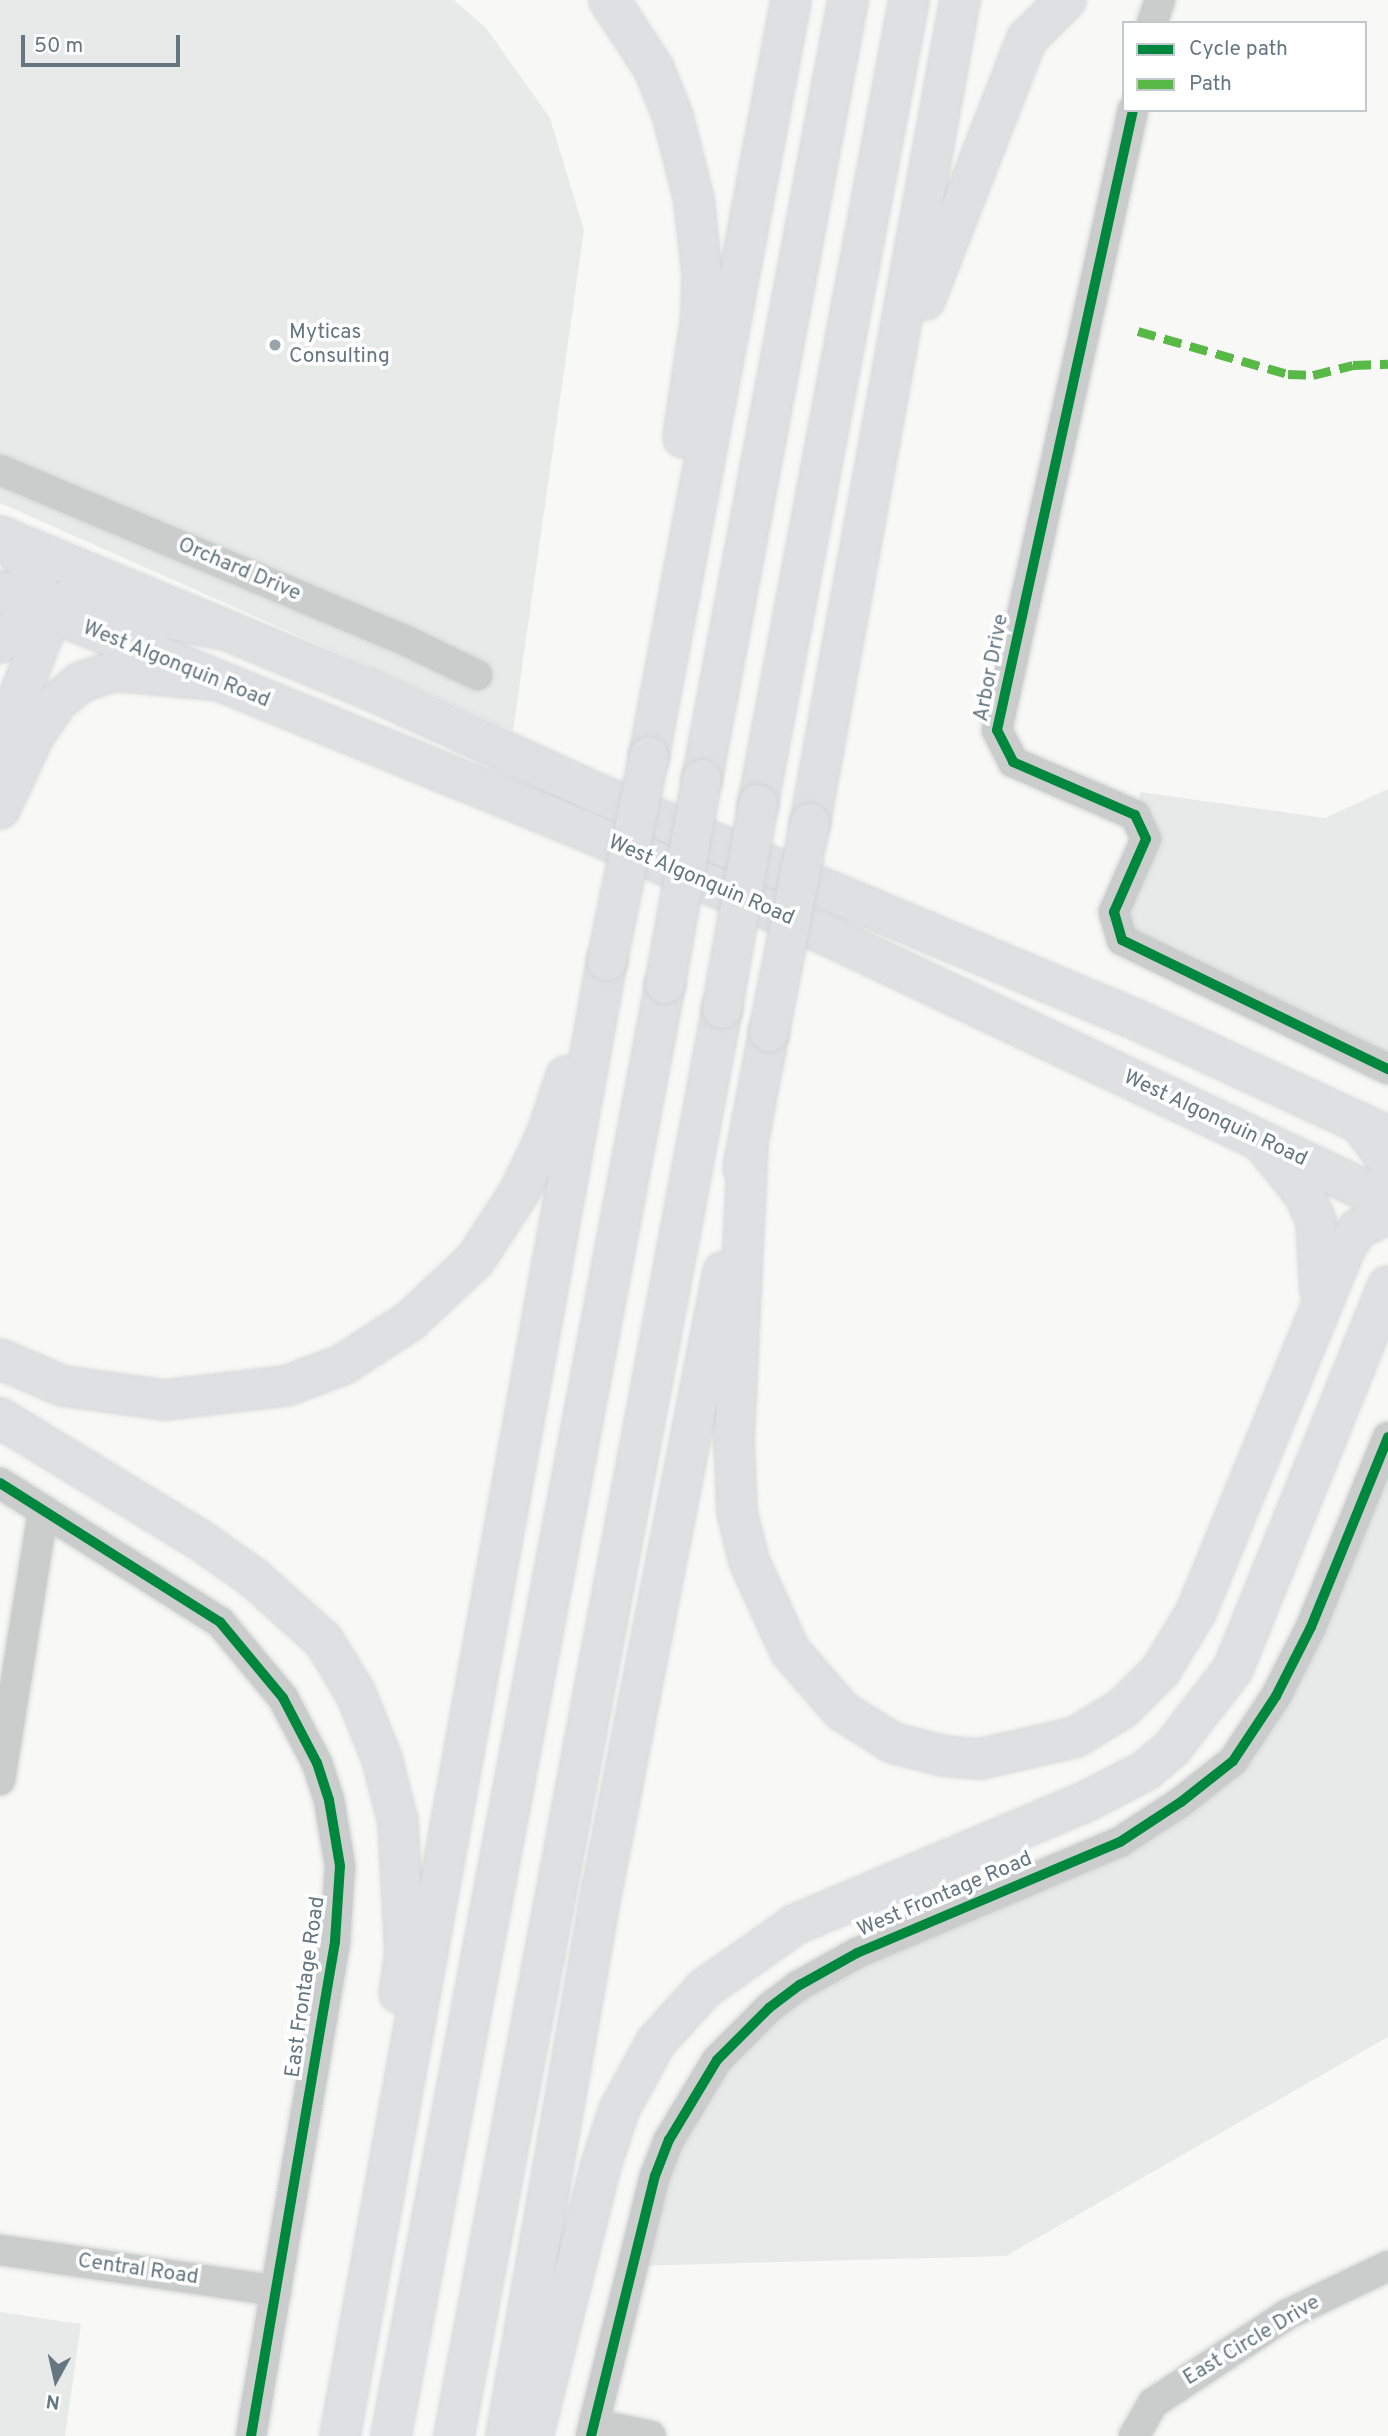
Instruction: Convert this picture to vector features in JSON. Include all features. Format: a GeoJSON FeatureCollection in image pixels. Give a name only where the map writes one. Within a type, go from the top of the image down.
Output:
{"type":"FeatureCollection","features":[{"type":"Feature","properties":{"kind":"main road"},"geometry":{"type":"LineString","coordinates":[[609,0],[654,69],[673,117],[694,200],[702,274],[701,317],[676,484],[677,604]]}},
{"type":"Feature","properties":{"kind":"main road"},"geometry":{"type":"LineString","coordinates":[[340,2436],[607,961],[649,756],[791,0]]}},
{"type":"Feature","properties":{"kind":"main road"},"geometry":{"type":"LineString","coordinates":[[391,2436],[848,0]]}},
{"type":"Feature","properties":{"kind":"main road"},"geometry":{"type":"LineString","coordinates":[[454,2436],[909,0]]}},
{"type":"Feature","properties":{"kind":"main road"},"geometry":{"type":"LineString","coordinates":[[506,2436],[601,1894],[810,824],[960,0]]}},
{"type":"Feature","properties":{"kind":"main road"},"geometry":{"type":"LineString","coordinates":[[885,422],[932,278],[1027,40],[1066,0]]}},
{"type":"Feature","properties":{"kind":"main road"},"geometry":{"type":"LineString","coordinates":[[0,744],[44,633],[44,610],[36,575],[2,537]]}},
{"type":"Feature","properties":{"kind":"main road","name":"West Algonquin Road"},"geometry":{"type":"LineString","coordinates":[[2,537],[366,688],[606,797],[1137,1020],[1373,1129]]}},
{"type":"Feature","properties":{"kind":"main road","name":"West Algonquin Road"},"geometry":{"type":"LineString","coordinates":[[0,591],[211,680],[586,831],[835,939],[1388,1201]]}},
{"type":"Feature","properties":{"kind":"main road"},"geometry":{"type":"LineString","coordinates":[[0,643],[21,622],[69,599],[224,630]]}},
{"type":"Feature","properties":{"kind":"main road"},"geometry":{"type":"LineString","coordinates":[[0,809],[35,734],[57,702],[81,682],[115,671],[211,680]]}},
{"type":"Feature","properties":{"kind":"main road"},"geometry":{"type":"LineString","coordinates":[[0,1359],[63,1386],[112,1396],[203,1399],[317,1377],[375,1346],[441,1295],[500,1227],[548,1131],[607,961]]}},
{"type":"Feature","properties":{"kind":"main road"},"geometry":{"type":"LineString","coordinates":[[1373,1129],[1388,1161]]}},
{"type":"Feature","properties":{"kind":"main road"},"geometry":{"type":"LineString","coordinates":[[1262,1142],[1304,1195],[1316,1221],[1320,1302]]}},
{"type":"Feature","properties":{"kind":"main road"},"geometry":{"type":"LineString","coordinates":[[748,1143],[734,1441],[737,1512],[749,1561],[774,1624],[823,1692],[868,1731],[921,1753],[979,1759],[1045,1747],[1103,1722],[1144,1689],[1186,1636],[1320,1302],[1358,1229],[1388,1214]]}},
{"type":"Feature","properties":{"kind":"main road"},"geometry":{"type":"LineString","coordinates":[[533,2436],[601,2165],[619,2110],[656,2042],[705,1988],[796,1924],[1093,1799],[1145,1771],[1172,1748],[1233,1669],[1343,1403],[1388,1286]]}},
{"type":"Feature","properties":{"kind":"main road"},"geometry":{"type":"LineString","coordinates":[[1343,1403],[1388,1325]]}},
{"type":"Feature","properties":{"kind":"main road"},"geometry":{"type":"LineString","coordinates":[[0,1418],[254,1578],[324,1641],[356,1694],[382,1759],[398,1822],[405,1954],[385,2102],[369,2279]]}},
{"type":"Feature","properties":{"kind":"street"},"geometry":{"type":"LineString","coordinates":[[1153,21],[1160,0]]}},
{"type":"Feature","properties":{"kind":"street","name":"Arbor Drive"},"geometry":{"type":"LineString","coordinates":[[1133,112],[997,730],[1013,762],[1135,815],[1146,839],[1114,912],[1122,940],[1388,1069]]}},
{"type":"Feature","properties":{"kind":"street","name":"Orchard Drive"},"geometry":{"type":"LineString","coordinates":[[0,470],[407,641],[477,675]]}},
{"type":"Feature","properties":{"kind":"street","name":"West Frontage Road"},"geometry":{"type":"LineString","coordinates":[[592,2430],[655,2176],[669,2140],[717,2060],[769,2008],[800,1985],[857,1953],[1120,1842],[1181,1802],[1233,1761],[1276,1696],[1311,1627],[1388,1437]]}},
{"type":"Feature","properties":{"kind":"street","name":"East Frontage Road"},"geometry":{"type":"LineString","coordinates":[[0,1483],[220,1622],[283,1698],[321,1775],[336,1836],[339,1909],[251,2436]]}},
{"type":"Feature","properties":{"kind":"street"},"geometry":{"type":"LineString","coordinates":[[0,1780],[43,1511]]}},
{"type":"Feature","properties":{"kind":"street","name":"Central Road"},"geometry":{"type":"LineString","coordinates":[[0,2250],[276,2291]]}},
{"type":"Feature","properties":{"kind":"street","name":"East Circle Drive"},"geometry":{"type":"LineString","coordinates":[[1134,2436],[1153,2403],[1288,2314],[1388,2266]]}},
{"type":"Feature","properties":{"kind":"street"},"geometry":{"type":"LineString","coordinates":[[592,2430],[651,2436]]}},
{"type":"Feature","properties":{"kind":"shaded area"},"geometry":{"type":"Polygon","coordinates":[[[0,0],[454,0],[486,28],[550,118],[584,230],[513,731],[0,503],[0,0]]]}},
{"type":"Feature","properties":{"kind":"shaded area"},"geometry":{"type":"Polygon","coordinates":[[[1388,789],[1388,1069],[1122,940],[1140,792],[1325,818],[1388,789]]]}},
{"type":"Feature","properties":{"kind":"shaded area"},"geometry":{"type":"Polygon","coordinates":[[[1388,1437],[1388,2037],[1006,2256],[633,2266],[655,2176],[769,2008],[1023,1883],[1233,1761],[1388,1437]]]}},
{"type":"Feature","properties":{"kind":"shaded area"},"geometry":{"type":"Polygon","coordinates":[[[0,2312],[81,2324],[65,2436],[0,2436],[0,2312]]]}},
{"type":"Feature","properties":{"kind":"marked path"},"geometry":{"type":"LineString","coordinates":[[1138,331],[1288,374],[1313,375],[1353,365],[1388,364]]}},
{"type":"Feature","properties":{"kind":"cycle path"},"geometry":{"type":"LineString","coordinates":[[1133,112],[997,730],[1013,762],[1135,815],[1146,839],[1114,912],[1122,940],[1388,1069]]}},
{"type":"Feature","properties":{"kind":"cycle path"},"geometry":{"type":"LineString","coordinates":[[591,2436],[655,2176],[669,2140],[717,2060],[769,2008],[800,1985],[857,1953],[1120,1842],[1181,1802],[1233,1761],[1276,1696],[1311,1627],[1388,1437]]}},
{"type":"Feature","properties":{"kind":"cycle path"},"geometry":{"type":"LineString","coordinates":[[0,1483],[220,1622],[283,1698],[317,1763],[329,1800],[340,1866],[335,1942],[251,2436]]}},
{"type":"Feature","properties":{"kind":"place","name":"Myticas Consulting"},"geometry":{"type":"Point","coordinates":[275,345]}}]}
